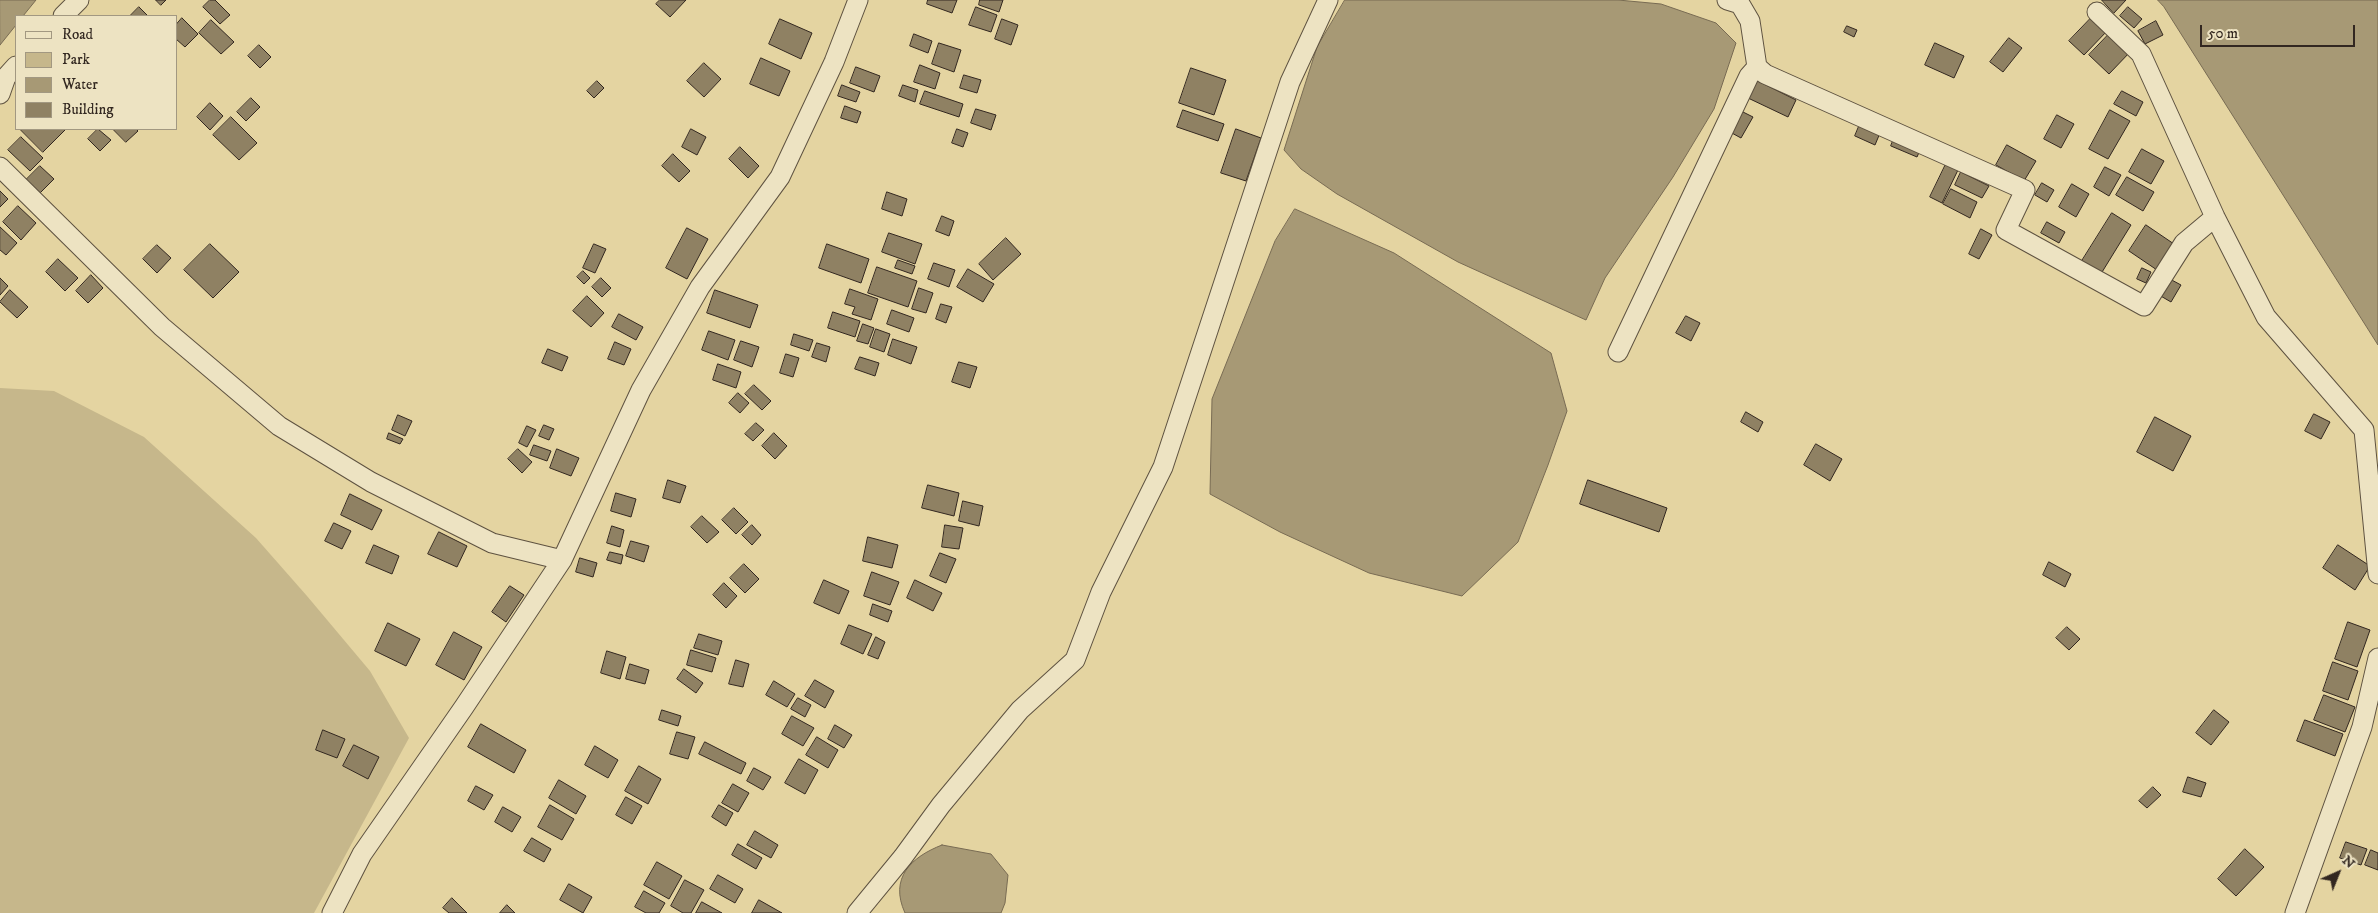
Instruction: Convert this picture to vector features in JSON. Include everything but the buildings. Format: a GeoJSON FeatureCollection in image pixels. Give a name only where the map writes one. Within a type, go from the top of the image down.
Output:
{"type":"FeatureCollection","features":[{"type":"Feature","properties":{"kind":"street"},"geometry":{"type":"LineString","coordinates":[[64,15],[79,0]]}},
{"type":"Feature","properties":{"kind":"street"},"geometry":{"type":"LineString","coordinates":[[332,913],[362,854],[464,707],[562,560],[646,381],[700,287],[780,177],[834,62],[858,0]]}},
{"type":"Feature","properties":{"kind":"street"},"geometry":{"type":"LineString","coordinates":[[857,913],[903,857],[941,805],[1020,710],[1075,660],[1101,592],[1164,467],[1290,82],[1328,0]]}},
{"type":"Feature","properties":{"kind":"street"},"geometry":{"type":"LineString","coordinates":[[1726,0],[1740,4],[1750,21],[1757,67],[1765,74],[2026,190],[2006,230],[2144,306],[2184,243],[2215,217]]}},
{"type":"Feature","properties":{"kind":"street"},"geometry":{"type":"LineString","coordinates":[[2097,12],[2141,54],[2215,217],[2266,317],[2364,430],[2378,574]]}},
{"type":"Feature","properties":{"kind":"street"},"geometry":{"type":"LineString","coordinates":[[0,94],[6,77],[15,67]]}},
{"type":"Feature","properties":{"kind":"street"},"geometry":{"type":"LineString","coordinates":[[1618,352],[1748,76],[1757,67]]}},
{"type":"Feature","properties":{"kind":"street"},"geometry":{"type":"LineString","coordinates":[[0,167],[162,327],[279,426],[371,482],[492,543],[562,560]]}},
{"type":"Feature","properties":{"kind":"street"},"geometry":{"type":"LineString","coordinates":[[2295,913],[2362,727],[2378,658]]}},
{"type":"Feature","properties":{"kind":"street"},"geometry":{"type":"LineString","coordinates":[[2283,913],[2304,888]]}},
{"type":"Feature","properties":{"kind":"green space"},"geometry":{"type":"Polygon","coordinates":[[[0,388],[54,391],[144,437],[256,538],[370,671],[409,738],[314,913],[0,913],[0,388]]]}},
{"type":"Feature","properties":{"kind":"water"},"geometry":{"type":"Polygon","coordinates":[[[0,0],[36,0],[24,15],[15,15],[15,26],[0,45],[0,0]]]}},
{"type":"Feature","properties":{"kind":"water"},"geometry":{"type":"Polygon","coordinates":[[[1345,0],[1618,0],[1661,4],[1716,23],[1736,43],[1714,109],[1673,177],[1605,278],[1586,320],[1458,262],[1337,194],[1301,169],[1284,150],[1317,47],[1345,0]]]}},
{"type":"Feature","properties":{"kind":"water"},"geometry":{"type":"Polygon","coordinates":[[[2158,0],[2378,0],[2378,345],[2164,7],[2158,0]]]}},
{"type":"Feature","properties":{"kind":"water"},"geometry":{"type":"Polygon","coordinates":[[[1295,209],[1394,253],[1551,353],[1567,411],[1548,465],[1518,542],[1462,596],[1369,573],[1280,532],[1210,494],[1212,399],[1275,241],[1295,209]]]}},
{"type":"Feature","properties":{"kind":"water"},"geometry":{"type":"Polygon","coordinates":[[[942,845],[991,854],[1008,875],[1005,903],[1001,913],[905,913],[900,889],[906,870],[921,856],[942,845]]]}}]}
